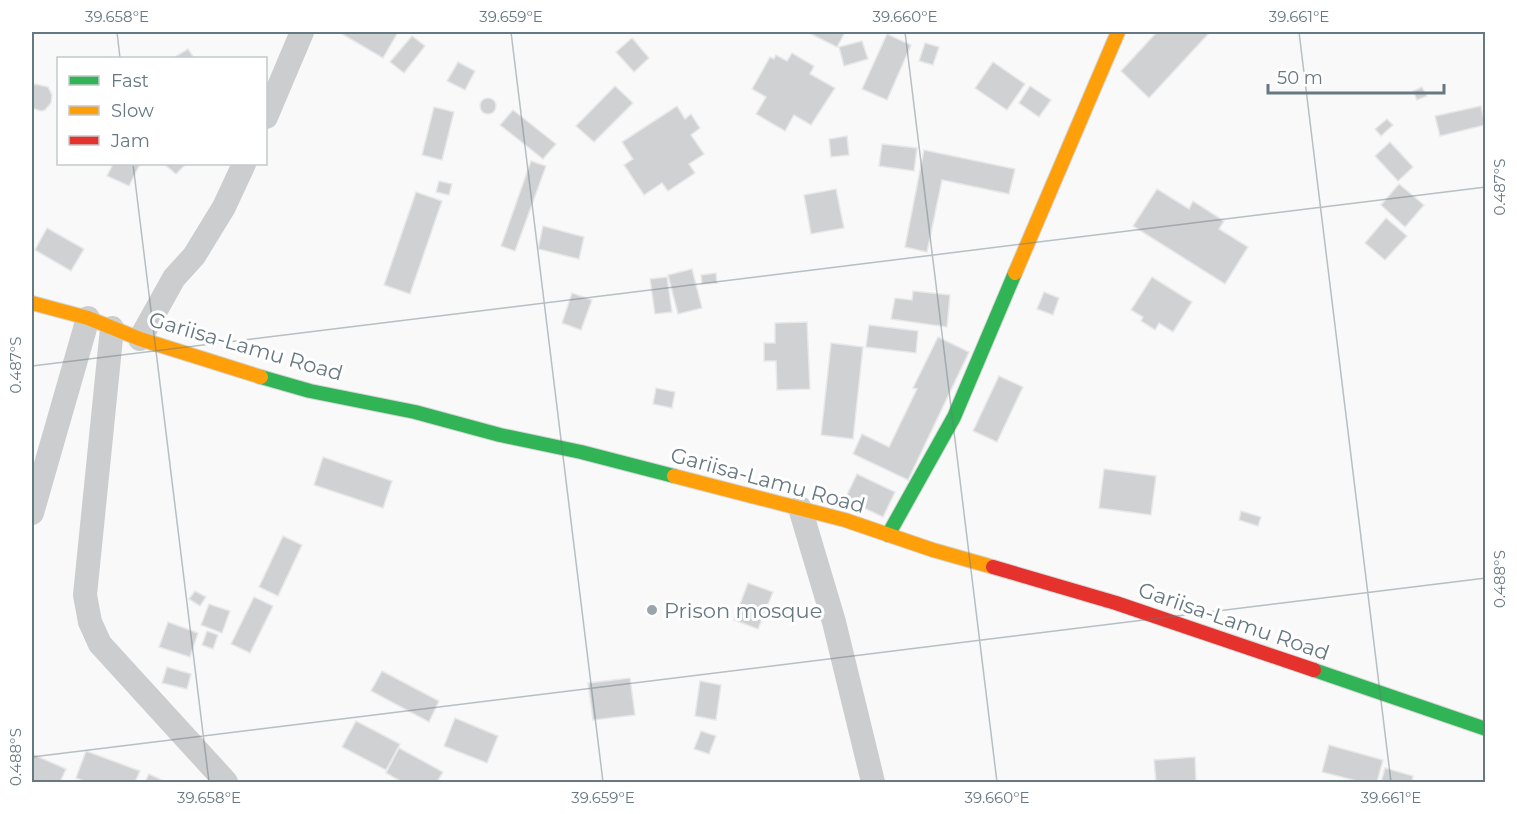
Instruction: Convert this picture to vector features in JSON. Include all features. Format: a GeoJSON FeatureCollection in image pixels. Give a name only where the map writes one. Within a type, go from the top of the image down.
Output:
{"type":"FeatureCollection","features":[{"type":"Feature","properties":{"kind":"street"},"geometry":{"type":"LineString","coordinates":[[267,115],[302,32]]}},
{"type":"Feature","properties":{"kind":"street"},"geometry":{"type":"LineString","coordinates":[[888,535],[954,417],[1118,32]]}},
{"type":"Feature","properties":{"kind":"street"},"geometry":{"type":"LineString","coordinates":[[140,339],[174,278],[194,256],[224,207],[244,165]]}},
{"type":"Feature","properties":{"kind":"street","name":"Gariisa-Lamu Road"},"geometry":{"type":"LineString","coordinates":[[32,297],[140,339],[310,391],[415,412],[845,520],[933,550],[1116,603],[1485,729]]}},
{"type":"Feature","properties":{"kind":"street"},"geometry":{"type":"LineString","coordinates":[[32,513],[88,318]]}},
{"type":"Feature","properties":{"kind":"street"},"geometry":{"type":"LineString","coordinates":[[112,328],[88,553],[85,595],[90,622],[100,644],[226,783]]}},
{"type":"Feature","properties":{"kind":"street"},"geometry":{"type":"LineString","coordinates":[[800,508],[834,622],[873,783]]}},
{"type":"Feature","properties":{"kind":"building"},"geometry":{"type":"Polygon","coordinates":[[[344,32],[398,32],[383,58],[342,34],[344,32]]]}},
{"type":"Feature","properties":{"kind":"building"},"geometry":{"type":"Polygon","coordinates":[[[807,32],[845,32],[837,47],[807,32]]]}},
{"type":"Feature","properties":{"kind":"building"},"geometry":{"type":"Polygon","coordinates":[[[1157,32],[1210,32],[1149,98],[1121,71],[1157,32]]]}},
{"type":"Feature","properties":{"kind":"building"},"geometry":{"type":"Polygon","coordinates":[[[887,34],[911,45],[887,100],[862,89],[887,34]]]}},
{"type":"Feature","properties":{"kind":"building"},"geometry":{"type":"Polygon","coordinates":[[[412,36],[425,46],[404,73],[390,62],[412,36]]]}},
{"type":"Feature","properties":{"kind":"building"},"geometry":{"type":"Polygon","coordinates":[[[632,38],[649,58],[634,72],[616,52],[632,38]]]}},
{"type":"Feature","properties":{"kind":"building"},"geometry":{"type":"Polygon","coordinates":[[[862,41],[868,59],[844,66],[839,47],[862,41]]]}},
{"type":"Feature","properties":{"kind":"building"},"geometry":{"type":"Polygon","coordinates":[[[925,43],[939,47],[933,65],[919,61],[925,43]]]}},
{"type":"Feature","properties":{"kind":"building"},"geometry":{"type":"Polygon","coordinates":[[[188,49],[193,57],[175,57],[188,49]]]}},
{"type":"Feature","properties":{"kind":"building"},"geometry":{"type":"Polygon","coordinates":[[[792,53],[814,66],[810,74],[835,88],[811,125],[794,115],[785,131],[756,114],[766,97],[752,89],[770,57],[774,59],[776,55],[787,61],[792,53]]]}},
{"type":"Feature","properties":{"kind":"building"},"geometry":{"type":"Polygon","coordinates":[[[458,62],[475,71],[465,90],[447,81],[458,62]]]}},
{"type":"Feature","properties":{"kind":"building"},"geometry":{"type":"Polygon","coordinates":[[[993,62],[1025,84],[1007,110],[975,88],[993,62]]]}},
{"type":"Feature","properties":{"kind":"building"},"geometry":{"type":"Polygon","coordinates":[[[35,84],[48,87],[52,95],[51,103],[45,110],[32,108],[32,87],[35,84]]]}},
{"type":"Feature","properties":{"kind":"building"},"geometry":{"type":"Polygon","coordinates":[[[615,86],[633,103],[594,142],[576,126],[615,86]]]}},
{"type":"Feature","properties":{"kind":"building"},"geometry":{"type":"Polygon","coordinates":[[[1030,86],[1051,100],[1039,117],[1019,103],[1030,86]]]}},
{"type":"Feature","properties":{"kind":"building"},"geometry":{"type":"Polygon","coordinates":[[[1422,87],[1427,96],[1417,100],[1413,91],[1422,87]]]}},
{"type":"Feature","properties":{"kind":"building"},"geometry":{"type":"Polygon","coordinates":[[[485,98],[491,98],[496,106],[494,112],[485,114],[480,109],[480,103],[485,98]]]}},
{"type":"Feature","properties":{"kind":"building"},"geometry":{"type":"Polygon","coordinates":[[[677,106],[685,119],[691,114],[700,128],[691,135],[704,154],[689,164],[695,173],[668,191],[662,183],[644,195],[624,165],[633,159],[622,142],[677,106]]]}},
{"type":"Feature","properties":{"kind":"building"},"geometry":{"type":"Polygon","coordinates":[[[1481,106],[1485,125],[1440,136],[1435,116],[1481,106]]]}},
{"type":"Feature","properties":{"kind":"building"},"geometry":{"type":"Polygon","coordinates":[[[434,107],[454,112],[442,160],[422,155],[434,107]]]}},
{"type":"Feature","properties":{"kind":"building"},"geometry":{"type":"Polygon","coordinates":[[[513,110],[556,144],[543,159],[500,125],[513,110]]]}},
{"type":"Feature","properties":{"kind":"building"},"geometry":{"type":"Polygon","coordinates":[[[1387,119],[1393,125],[1381,136],[1375,129],[1387,119]]]}},
{"type":"Feature","properties":{"kind":"building"},"geometry":{"type":"Polygon","coordinates":[[[847,136],[849,155],[831,157],[829,139],[847,136]]]}},
{"type":"Feature","properties":{"kind":"building"},"geometry":{"type":"Polygon","coordinates":[[[1390,142],[1413,167],[1398,181],[1375,156],[1390,142]]]}},
{"type":"Feature","properties":{"kind":"building"},"geometry":{"type":"Polygon","coordinates":[[[882,144],[917,148],[914,171],[879,166],[882,144]]]}},
{"type":"Feature","properties":{"kind":"building"},"geometry":{"type":"Polygon","coordinates":[[[924,150],[1015,169],[1009,194],[942,180],[927,252],[905,247],[924,150]]]}},
{"type":"Feature","properties":{"kind":"building"},"geometry":{"type":"Polygon","coordinates":[[[531,161],[546,166],[515,251],[501,246],[531,161]]]}},
{"type":"Feature","properties":{"kind":"building"},"geometry":{"type":"Polygon","coordinates":[[[112,165],[140,165],[129,186],[107,176],[112,165]]]}},
{"type":"Feature","properties":{"kind":"building"},"geometry":{"type":"Polygon","coordinates":[[[165,165],[185,165],[176,174],[165,165]]]}},
{"type":"Feature","properties":{"kind":"building"},"geometry":{"type":"Polygon","coordinates":[[[439,181],[452,184],[449,195],[436,192],[439,181]]]}},
{"type":"Feature","properties":{"kind":"building"},"geometry":{"type":"Polygon","coordinates":[[[1399,184],[1424,205],[1405,227],[1381,205],[1399,184]]]}},
{"type":"Feature","properties":{"kind":"building"},"geometry":{"type":"Polygon","coordinates":[[[836,189],[844,228],[811,234],[804,195],[836,189]]]}},
{"type":"Feature","properties":{"kind":"building"},"geometry":{"type":"Polygon","coordinates":[[[1157,189],[1189,209],[1193,201],[1224,221],[1219,229],[1248,247],[1225,284],[1133,226],[1157,189]]]}},
{"type":"Feature","properties":{"kind":"building"},"geometry":{"type":"Polygon","coordinates":[[[416,192],[442,201],[410,294],[384,285],[416,192]]]}},
{"type":"Feature","properties":{"kind":"building"},"geometry":{"type":"Polygon","coordinates":[[[1386,218],[1407,236],[1385,260],[1365,243],[1386,218]]]}},
{"type":"Feature","properties":{"kind":"building"},"geometry":{"type":"Polygon","coordinates":[[[543,226],[584,237],[579,259],[538,249],[543,226]]]}},
{"type":"Feature","properties":{"kind":"building"},"geometry":{"type":"Polygon","coordinates":[[[47,228],[84,249],[71,271],[35,250],[47,228]]]}},
{"type":"Feature","properties":{"kind":"building"},"geometry":{"type":"Polygon","coordinates":[[[692,269],[702,308],[678,314],[668,275],[692,269]]]}},
{"type":"Feature","properties":{"kind":"building"},"geometry":{"type":"Polygon","coordinates":[[[716,273],[717,283],[702,284],[701,275],[716,273]]]}},
{"type":"Feature","properties":{"kind":"building"},"geometry":{"type":"Polygon","coordinates":[[[667,277],[672,312],[655,314],[650,279],[667,277]]]}},
{"type":"Feature","properties":{"kind":"building"},"geometry":{"type":"Polygon","coordinates":[[[1152,277],[1192,302],[1173,332],[1159,323],[1155,330],[1141,321],[1143,317],[1131,310],[1152,277]]]}},
{"type":"Feature","properties":{"kind":"building"},"geometry":{"type":"Polygon","coordinates":[[[913,291],[950,295],[947,327],[891,319],[895,298],[912,300],[913,291]]]}},
{"type":"Feature","properties":{"kind":"building"},"geometry":{"type":"Polygon","coordinates":[[[1044,292],[1059,298],[1053,315],[1037,309],[1044,292]]]}},
{"type":"Feature","properties":{"kind":"building"},"geometry":{"type":"Polygon","coordinates":[[[572,293],[592,300],[581,330],[562,323],[572,293]]]}},
{"type":"Feature","properties":{"kind":"building"},"geometry":{"type":"Polygon","coordinates":[[[807,322],[810,389],[777,390],[776,361],[764,361],[764,343],[775,343],[775,323],[807,322]]]}},
{"type":"Feature","properties":{"kind":"building"},"geometry":{"type":"Polygon","coordinates":[[[869,325],[918,331],[916,353],[866,347],[869,325]]]}},
{"type":"Feature","properties":{"kind":"building"},"geometry":{"type":"Polygon","coordinates":[[[938,337],[969,352],[908,480],[853,454],[862,434],[889,447],[917,389],[913,388],[938,337]]]}},
{"type":"Feature","properties":{"kind":"building"},"geometry":{"type":"Polygon","coordinates":[[[831,343],[863,347],[853,439],[821,435],[831,343]]]}},
{"type":"Feature","properties":{"kind":"building"},"geometry":{"type":"Polygon","coordinates":[[[999,376],[1023,387],[997,442],[973,431],[999,376]]]}},
{"type":"Feature","properties":{"kind":"building"},"geometry":{"type":"Polygon","coordinates":[[[656,388],[675,392],[672,408],[653,404],[656,388]]]}},
{"type":"Feature","properties":{"kind":"building"},"geometry":{"type":"Polygon","coordinates":[[[323,457],[392,481],[383,508],[314,485],[323,457]]]}},
{"type":"Feature","properties":{"kind":"building"},"geometry":{"type":"Polygon","coordinates":[[[1104,469],[1156,476],[1151,515],[1099,508],[1104,469]]]}},
{"type":"Feature","properties":{"kind":"building"},"geometry":{"type":"Polygon","coordinates":[[[857,474],[895,492],[883,517],[845,499],[857,474]]]}},
{"type":"Feature","properties":{"kind":"building"},"geometry":{"type":"Polygon","coordinates":[[[1241,511],[1261,517],[1258,526],[1239,520],[1241,511]]]}},
{"type":"Feature","properties":{"kind":"building"},"geometry":{"type":"Polygon","coordinates":[[[283,536],[302,545],[278,596],[259,587],[283,536]]]}},
{"type":"Feature","properties":{"kind":"building"},"geometry":{"type":"Polygon","coordinates":[[[748,583],[773,592],[758,629],[734,620],[748,583]]]}},
{"type":"Feature","properties":{"kind":"building"},"geometry":{"type":"Polygon","coordinates":[[[195,591],[206,597],[200,606],[189,599],[195,591]]]}},
{"type":"Feature","properties":{"kind":"building"},"geometry":{"type":"Polygon","coordinates":[[[254,597],[273,606],[250,653],[231,644],[254,597]]]}},
{"type":"Feature","properties":{"kind":"building"},"geometry":{"type":"Polygon","coordinates":[[[209,604],[230,611],[222,633],[201,625],[209,604]]]}},
{"type":"Feature","properties":{"kind":"building"},"geometry":{"type":"Polygon","coordinates":[[[168,622],[198,633],[190,657],[159,647],[168,622]]]}},
{"type":"Feature","properties":{"kind":"building"},"geometry":{"type":"Polygon","coordinates":[[[207,631],[218,635],[213,649],[202,645],[207,631]]]}},
{"type":"Feature","properties":{"kind":"building"},"geometry":{"type":"Polygon","coordinates":[[[167,667],[191,674],[187,689],[162,683],[167,667]]]}},
{"type":"Feature","properties":{"kind":"building"},"geometry":{"type":"Polygon","coordinates":[[[382,671],[439,701],[429,722],[371,691],[382,671]]]}},
{"type":"Feature","properties":{"kind":"building"},"geometry":{"type":"Polygon","coordinates":[[[630,678],[635,715],[593,720],[588,683],[630,678]]]}},
{"type":"Feature","properties":{"kind":"building"},"geometry":{"type":"Polygon","coordinates":[[[700,681],[721,685],[716,720],[695,716],[700,681]]]}},
{"type":"Feature","properties":{"kind":"building"},"geometry":{"type":"Polygon","coordinates":[[[455,718],[498,736],[487,763],[444,746],[455,718]]]}},
{"type":"Feature","properties":{"kind":"building"},"geometry":{"type":"Polygon","coordinates":[[[356,721],[400,744],[386,770],[342,747],[356,721]]]}},
{"type":"Feature","properties":{"kind":"building"},"geometry":{"type":"Polygon","coordinates":[[[701,731],[716,736],[709,754],[694,749],[701,731]]]}},
{"type":"Feature","properties":{"kind":"building"},"geometry":{"type":"Polygon","coordinates":[[[1329,745],[1383,760],[1377,782],[1361,782],[1322,772],[1329,745]]]}},
{"type":"Feature","properties":{"kind":"building"},"geometry":{"type":"Polygon","coordinates":[[[399,748],[443,772],[437,782],[402,782],[386,773],[399,748]]]}},
{"type":"Feature","properties":{"kind":"building"},"geometry":{"type":"Polygon","coordinates":[[[86,751],[140,771],[135,782],[87,782],[76,778],[86,751]]]}},
{"type":"Feature","properties":{"kind":"building"},"geometry":{"type":"Polygon","coordinates":[[[32,754],[66,769],[60,782],[32,780],[32,754]]]}},
{"type":"Feature","properties":{"kind":"building"},"geometry":{"type":"Polygon","coordinates":[[[1195,757],[1196,782],[1156,782],[1154,760],[1195,757]]]}},
{"type":"Feature","properties":{"kind":"building"},"geometry":{"type":"Polygon","coordinates":[[[1385,768],[1413,776],[1412,782],[1381,782],[1385,768]]]}},
{"type":"Feature","properties":{"kind":"building"},"geometry":{"type":"Polygon","coordinates":[[[149,774],[166,782],[145,782],[149,774]]]}},
{"type":"Feature","properties":{"kind":"traffic: fast"},"geometry":{"type":"LineString","coordinates":[[888,535],[954,417],[1015,273]]}},
{"type":"Feature","properties":{"kind":"traffic: fast"},"geometry":{"type":"LineString","coordinates":[[261,377],[310,391],[415,412],[500,435],[581,452],[674,476]]}},
{"type":"Feature","properties":{"kind":"traffic: fast"},"geometry":{"type":"LineString","coordinates":[[1314,670],[1486,729]]}},
{"type":"Feature","properties":{"kind":"traffic: slow"},"geometry":{"type":"LineString","coordinates":[[1015,273],[1118,32]]}},
{"type":"Feature","properties":{"kind":"traffic: slow"},"geometry":{"type":"LineString","coordinates":[[32,303],[88,318],[140,339],[261,377]]}},
{"type":"Feature","properties":{"kind":"traffic: slow"},"geometry":{"type":"LineString","coordinates":[[674,476],[845,520],[933,550],[993,567]]}},
{"type":"Feature","properties":{"kind":"traffic: jam"},"geometry":{"type":"LineString","coordinates":[[993,567],[1116,603],[1314,670]]}},
{"type":"Feature","properties":{"kind":"place","name":"Prison mosque"},"geometry":{"type":"Point","coordinates":[652,610]}}]}
